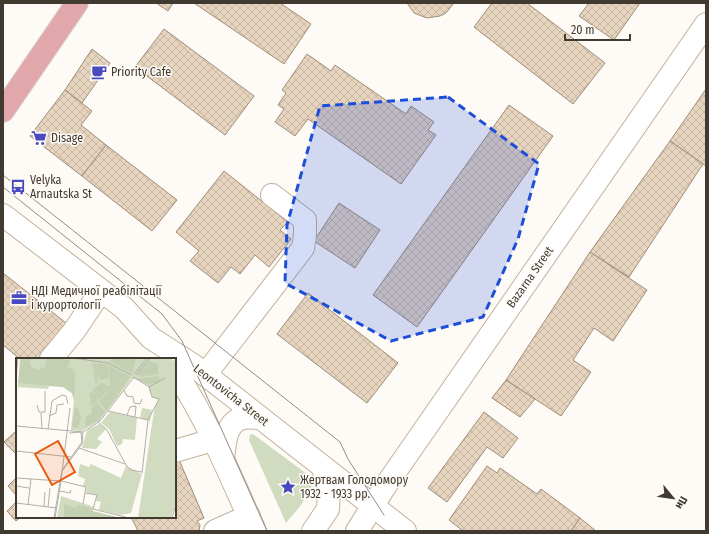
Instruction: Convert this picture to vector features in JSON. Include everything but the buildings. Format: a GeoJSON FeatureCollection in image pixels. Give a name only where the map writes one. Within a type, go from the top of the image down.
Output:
{"type":"FeatureCollection","features":[{"type":"Feature","properties":{"kind":"main road"},"geometry":{"type":"LineString","coordinates":[[3,111],[77,3]]}},
{"type":"Feature","properties":{"kind":"street","name":"Bazarna Street"},"geometry":{"type":"LineString","coordinates":[[357,531],[379,510],[389,481],[706,24]]}},
{"type":"Feature","properties":{"kind":"street"},"geometry":{"type":"LineString","coordinates":[[205,374],[303,248],[305,220],[272,196]]}},
{"type":"Feature","properties":{"kind":"street","name":"Leontovicha Street"},"geometry":{"type":"LineString","coordinates":[[3,215],[124,308],[151,338],[205,374],[405,531]]}},
{"type":"Feature","properties":{"kind":"street"},"geometry":{"type":"LineString","coordinates":[[52,358],[74,331],[101,291]]}},
{"type":"Feature","properties":{"kind":"street"},"geometry":{"type":"LineString","coordinates":[[151,338],[165,358]]}},
{"type":"Feature","properties":{"kind":"street"},"geometry":{"type":"LineString","coordinates":[[176,372],[189,392],[223,459],[252,524],[215,531]]}},
{"type":"Feature","properties":{"kind":"street"},"geometry":{"type":"LineString","coordinates":[[223,459],[226,439],[231,426],[243,418],[260,418]]}},
{"type":"Feature","properties":{"kind":"street"},"geometry":{"type":"LineString","coordinates":[[176,451],[213,440]]}},
{"type":"Feature","properties":{"kind":"street"},"geometry":{"type":"LineString","coordinates":[[313,531],[328,509],[329,490],[323,467]]}},
{"type":"Feature","properties":{"kind":"highlighted area"},"geometry":{"type":"Polygon","coordinates":[[[448,97],[539,164],[518,239],[483,317],[391,341],[285,283],[287,225],[320,106],[448,97]]]}},
{"type":"Feature","properties":{"kind":"green space"},"geometry":{"type":"Polygon","coordinates":[[[251,434],[315,480],[301,505],[286,523],[249,440],[251,434]]]}},
{"type":"Feature","properties":{"kind":"tram line"},"geometry":{"type":"LineString","coordinates":[[3,175],[340,442],[348,459],[384,515]]}},
{"type":"Feature","properties":{"kind":"tram line"},"geometry":{"type":"LineString","coordinates":[[3,187],[162,314],[182,341],[267,531]]}},
{"type":"Feature","properties":{"kind":"place","name":"Priority Cafe"},"geometry":{"type":"Point","coordinates":[99,72]}},
{"type":"Feature","properties":{"kind":"place","name":"Disage"},"geometry":{"type":"Point","coordinates":[39,138]}},
{"type":"Feature","properties":{"kind":"place","name":"Velyka Arnautska St"},"geometry":{"type":"Point","coordinates":[18,187]}},
{"type":"Feature","properties":{"kind":"place","name":"НДІ Медичної реабілітації і курортології"},"geometry":{"type":"Point","coordinates":[19,298]}},
{"type":"Feature","properties":{"kind":"place","name":"Жертвам Голодомору 1932 - 1933 рр."},"geometry":{"type":"Point","coordinates":[288,487]}}]}
